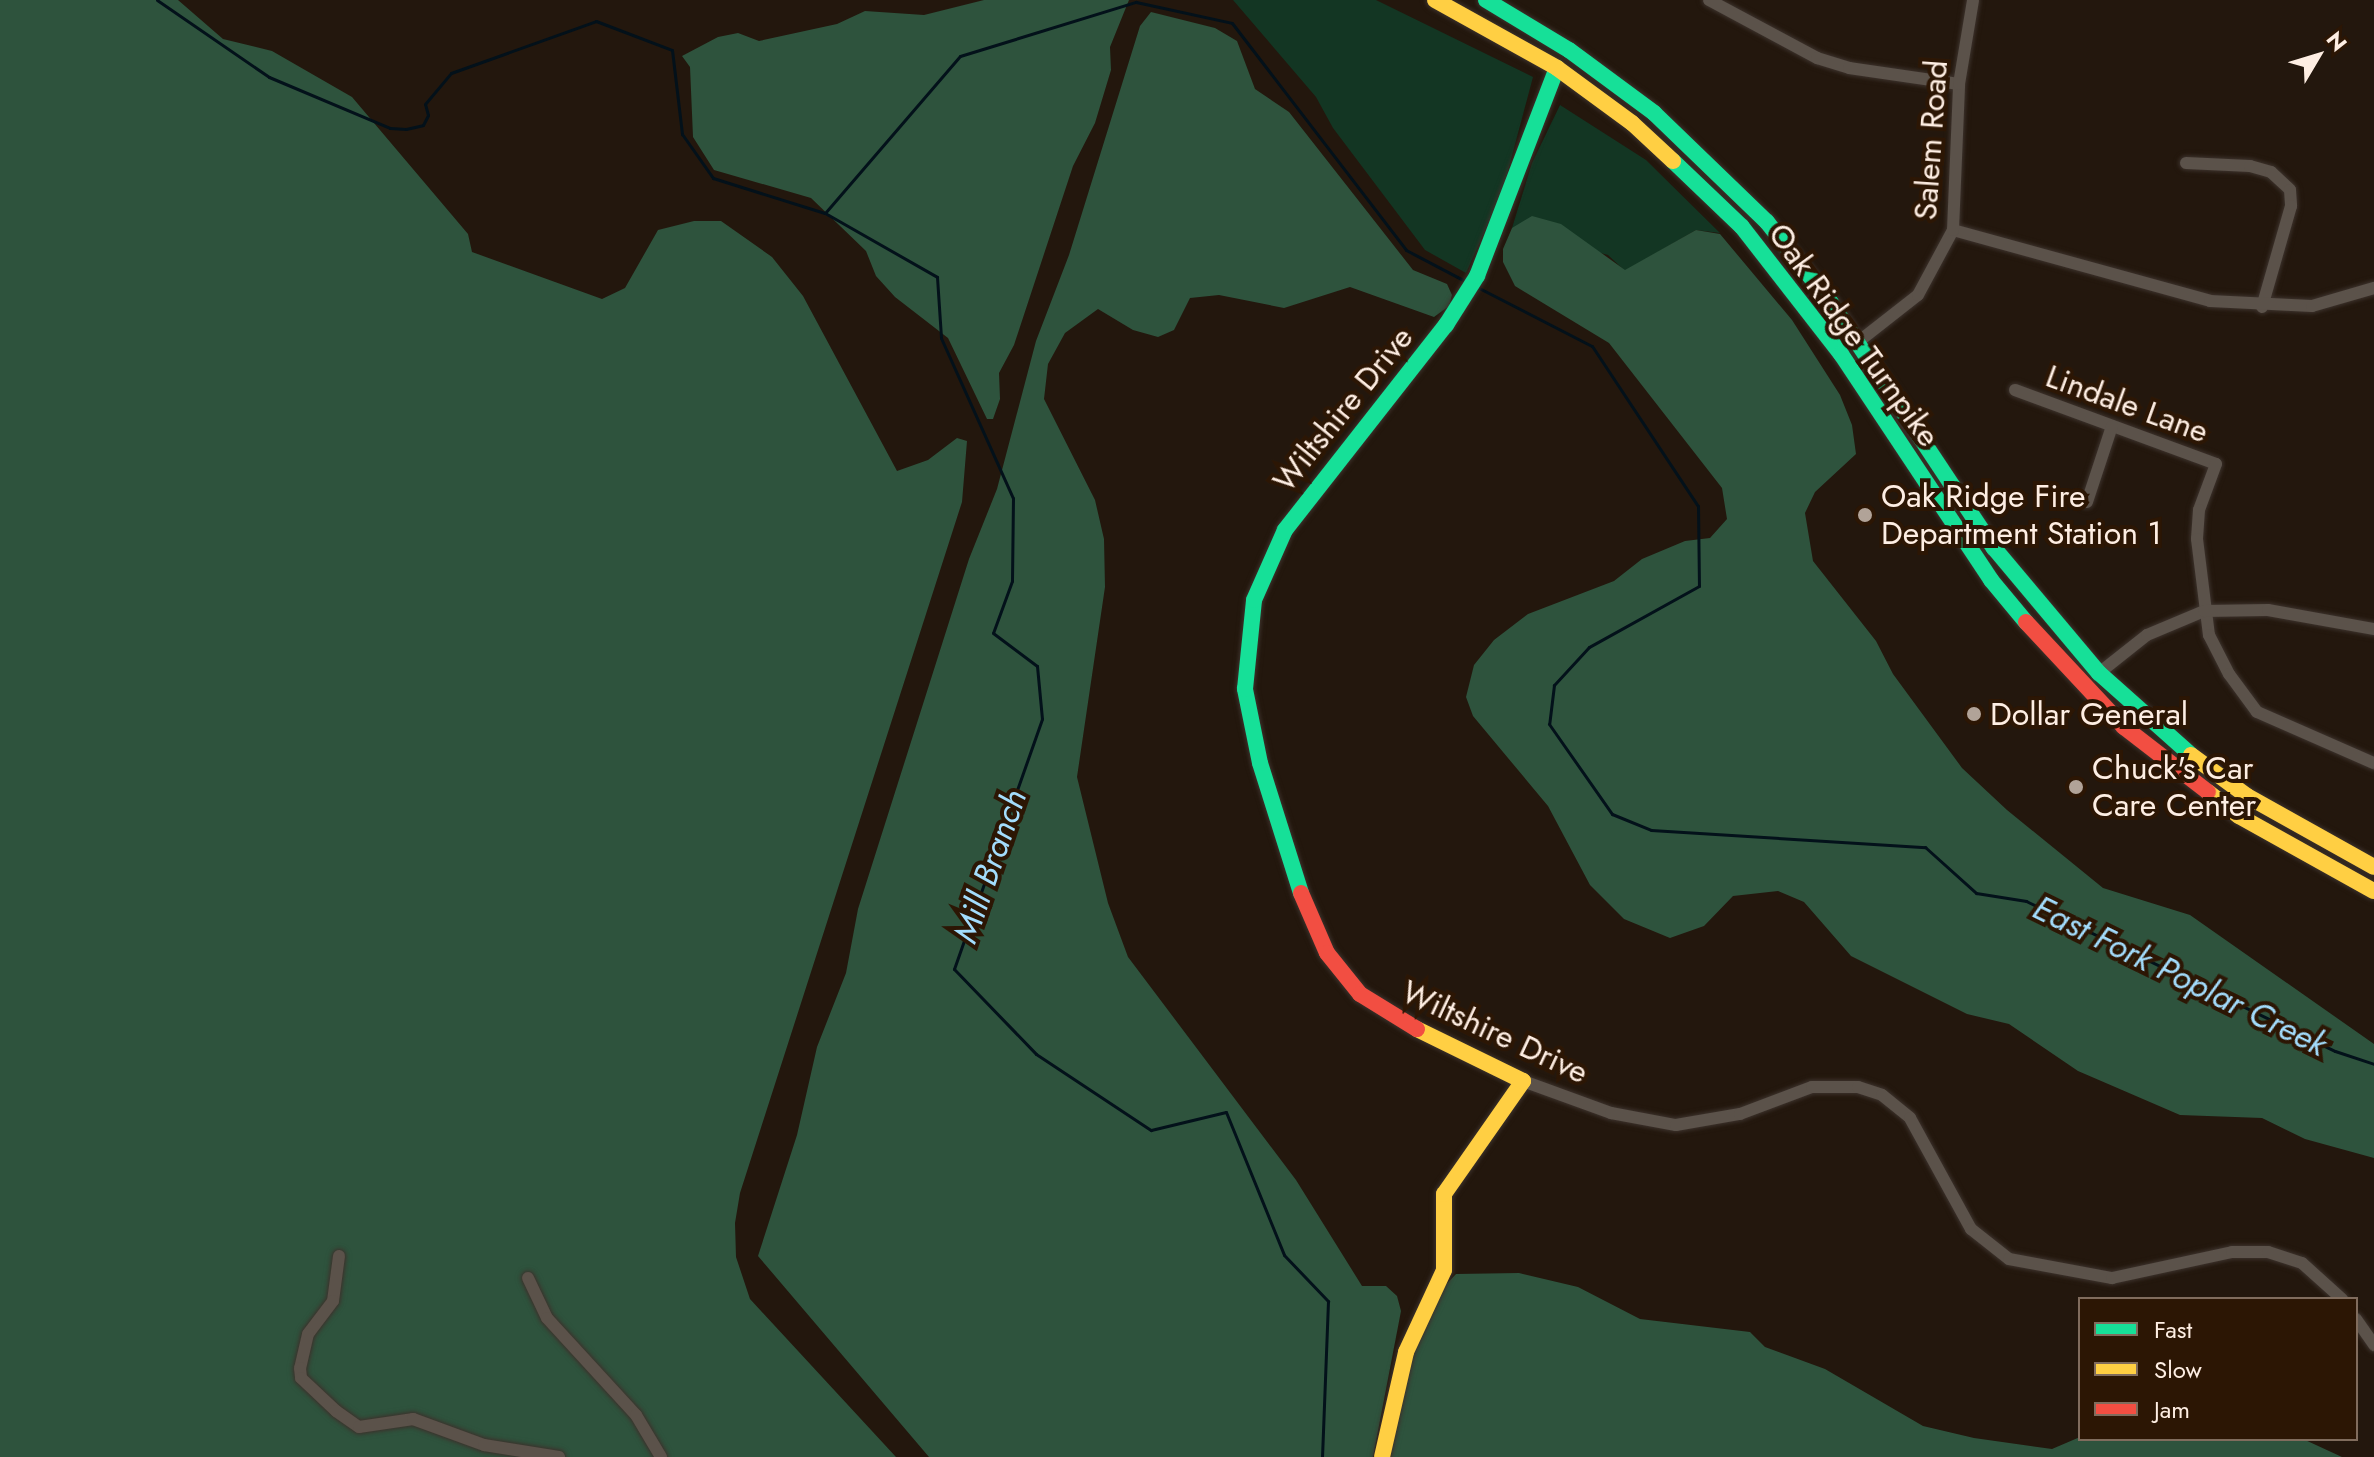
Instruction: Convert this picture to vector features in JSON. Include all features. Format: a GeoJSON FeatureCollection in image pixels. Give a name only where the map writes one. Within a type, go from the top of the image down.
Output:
{"type":"FeatureCollection","features":[{"type":"Feature","properties":{"kind":"main road","name":"Oak Ridge Turnpike"},"geometry":{"type":"LineString","coordinates":[[1435,0],[1557,68],[1632,123],[1693,178],[1768,256],[1841,354],[1991,580],[2083,688],[2196,786],[2288,847],[2374,891]]}},
{"type":"Feature","properties":{"kind":"main road","name":"Oak Ridge Turnpike"},"geometry":{"type":"LineString","coordinates":[[1486,0],[1569,50],[1654,113],[1726,178],[1796,256],[1858,342],[2018,580],[2099,673],[2159,729],[2236,788],[2374,867]]}},
{"type":"Feature","properties":{"kind":"main road","name":"Wiltshire Drive"},"geometry":{"type":"LineString","coordinates":[[1523,1081],[1389,1015],[1360,994],[1335,965],[1292,873],[1245,689],[1249,618],[1273,550],[1294,515],[1465,296],[1477,276],[1557,68],[1569,50]]}},
{"type":"Feature","properties":{"kind":"main road"},"geometry":{"type":"LineString","coordinates":[[1841,354],[1858,342]]}},
{"type":"Feature","properties":{"kind":"main road"},"geometry":{"type":"LineString","coordinates":[[1915,467],[1933,455]]}},
{"type":"Feature","properties":{"kind":"main road"},"geometry":{"type":"LineString","coordinates":[[2083,688],[2099,673]]}},
{"type":"Feature","properties":{"kind":"main road"},"geometry":{"type":"LineString","coordinates":[[1382,1457],[1406,1352],[1444,1270],[1444,1194],[1523,1081]]}},
{"type":"Feature","properties":{"kind":"street"},"geometry":{"type":"LineString","coordinates":[[1709,0],[1817,58],[1848,68],[1959,84]]}},
{"type":"Feature","properties":{"kind":"street","name":"Salem Road"},"geometry":{"type":"LineString","coordinates":[[1858,342],[1918,295],[1933,275],[1953,230],[1959,84],[1973,0]]}},
{"type":"Feature","properties":{"kind":"street"},"geometry":{"type":"LineString","coordinates":[[2186,163],[2250,166],[2271,172],[2290,190],[2291,206],[2262,307]]}},
{"type":"Feature","properties":{"kind":"street"},"geometry":{"type":"LineString","coordinates":[[1953,230],[2178,294],[2262,307],[2312,306],[2374,288]]}},
{"type":"Feature","properties":{"kind":"street","name":"Lindale Lane"},"geometry":{"type":"LineString","coordinates":[[2015,390],[2216,464],[2197,525],[2204,611]]}},
{"type":"Feature","properties":{"kind":"street"},"geometry":{"type":"LineString","coordinates":[[2087,502],[2112,426]]}},
{"type":"Feature","properties":{"kind":"street"},"geometry":{"type":"LineString","coordinates":[[2099,673],[2147,635],[2204,611],[2268,610],[2374,629]]}},
{"type":"Feature","properties":{"kind":"street"},"geometry":{"type":"LineString","coordinates":[[2204,611],[2222,661],[2240,695],[2257,712],[2374,763]]}},
{"type":"Feature","properties":{"kind":"street","name":"Wiltshire Drive"},"geometry":{"type":"LineString","coordinates":[[1523,1081],[1611,1113],[1676,1125],[1740,1114],[1812,1087],[1858,1087],[1882,1095],[1910,1118],[1971,1229],[2009,1259],[2112,1278],[2232,1252],[2268,1252],[2302,1263],[2340,1297]]}},
{"type":"Feature","properties":{"kind":"street"},"geometry":{"type":"LineString","coordinates":[[339,1256],[333,1301],[308,1334],[300,1368],[301,1378],[336,1411],[359,1427],[413,1419],[484,1445],[559,1457]]}},
{"type":"Feature","properties":{"kind":"street"},"geometry":{"type":"LineString","coordinates":[[528,1278],[547,1318],[636,1415],[661,1457]]}},
{"type":"Feature","properties":{"kind":"street"},"geometry":{"type":"LineString","coordinates":[[2358,1322],[2374,1345]]}},
{"type":"Feature","properties":{"kind":"green space"},"geometry":{"type":"Polygon","coordinates":[[[0,0],[178,0],[223,39],[272,51],[352,97],[468,234],[472,252],[602,299],[625,288],[658,230],[694,221],[721,221],[772,257],[803,296],[897,471],[928,460],[957,438],[967,441],[962,502],[740,1193],[735,1223],[736,1257],[750,1299],[896,1457],[0,1457],[0,0]]]}},
{"type":"Feature","properties":{"kind":"green space"},"geometry":{"type":"Polygon","coordinates":[[[984,0],[1129,0],[1110,47],[1111,70],[1095,123],[1073,166],[1014,345],[999,373],[1000,399],[993,419],[987,419],[948,338],[895,297],[876,276],[866,251],[811,198],[714,170],[693,137],[690,67],[682,56],[718,37],[738,33],[759,41],[837,24],[865,11],[924,15],[984,0]]]}},
{"type":"Feature","properties":{"kind":"green space"},"geometry":{"type":"Polygon","coordinates":[[[1233,0],[1376,0],[1533,77],[1502,193],[1466,273],[1425,250],[1333,128],[1316,97],[1233,0]]]}},
{"type":"Feature","properties":{"kind":"green space"},"geometry":{"type":"Polygon","coordinates":[[[1151,12],[1215,28],[1237,41],[1255,89],[1289,112],[1413,270],[1447,284],[1452,295],[1449,306],[1434,317],[1350,287],[1284,308],[1219,295],[1190,298],[1174,330],[1158,337],[1133,330],[1098,309],[1065,333],[1048,364],[1044,399],[1095,500],[1104,539],[1105,587],[1077,777],[1108,903],[1128,957],[1296,1180],[1362,1286],[1386,1286],[1397,1296],[1401,1311],[1373,1457],[929,1457],[758,1256],[797,1135],[817,1047],[846,973],[858,909],[969,559],[997,489],[1036,341],[1069,255],[1140,26],[1151,12]]]}},
{"type":"Feature","properties":{"kind":"green space"},"geometry":{"type":"Polygon","coordinates":[[[1560,105],[1646,160],[1720,233],[1696,230],[1625,271],[1608,255],[1512,228],[1532,163],[1560,105]]]}},
{"type":"Feature","properties":{"kind":"green space"},"geometry":{"type":"Polygon","coordinates":[[[1532,216],[1561,224],[1625,270],[1696,230],[1720,234],[1792,320],[1840,395],[1852,425],[1856,454],[1815,492],[1805,513],[1813,561],[1876,641],[1893,674],[1962,768],[2007,810],[2103,888],[2190,915],[2374,1044],[2374,1158],[2305,1139],[2262,1118],[2180,1115],[2078,1071],[2009,1024],[1967,1014],[1851,956],[1804,902],[1778,891],[1733,896],[1704,926],[1670,938],[1624,919],[1590,885],[1548,806],[1473,716],[1466,697],[1474,665],[1494,640],[1528,614],[1614,581],[1642,559],[1685,541],[1710,538],[1727,519],[1722,488],[1609,343],[1515,286],[1503,262],[1503,249],[1512,228],[1532,216]]]}},
{"type":"Feature","properties":{"kind":"green space"},"geometry":{"type":"Polygon","coordinates":[[[1519,1273],[1578,1287],[1640,1319],[1750,1332],[1765,1347],[1825,1369],[1923,1426],[1974,1438],[2052,1449],[2078,1438],[2078,1441],[2307,1441],[2342,1457],[1387,1457],[1413,1347],[1439,1292],[1456,1274],[1519,1273]]]}},
{"type":"Feature","properties":{"kind":"waterway","name":"Mill Branch"},"geometry":{"type":"LineString","coordinates":[[157,0],[269,77],[390,128],[406,129],[423,125],[428,115],[425,104],[451,73],[596,21],[672,50],[682,134],[713,178],[825,213],[937,277],[941,338],[1013,498],[1012,581],[993,633],[1037,666],[1042,719],[954,969],[1036,1054],[1151,1130],[1226,1112],[1284,1255],[1328,1301],[1322,1457]]}},
{"type":"Feature","properties":{"kind":"waterway","name":"East Fork Poplar Creek"},"geometry":{"type":"LineString","coordinates":[[825,213],[960,56],[1136,2],[1232,23],[1406,250],[1467,282]]}},
{"type":"Feature","properties":{"kind":"waterway","name":"East Fork Poplar Creek"},"geometry":{"type":"LineString","coordinates":[[1477,287],[1592,346],[1698,506],[1699,586],[1589,647],[1554,685],[1549,724],[1612,814],[1651,830],[1925,847],[1976,893],[2026,901],[2335,1051],[2374,1064]]}},
{"type":"Feature","properties":{"kind":"traffic: fast"},"geometry":{"type":"LineString","coordinates":[[1486,0],[1569,50],[1654,113],[1767,222],[1831,303],[1994,548],[2099,673],[2191,755]]}},
{"type":"Feature","properties":{"kind":"traffic: fast"},"geometry":{"type":"LineString","coordinates":[[1301,893],[1260,763],[1245,689],[1254,600],[1285,530],[1446,325],[1477,276],[1557,68]]}},
{"type":"Feature","properties":{"kind":"traffic: fast"},"geometry":{"type":"LineString","coordinates":[[1673,161],[1742,227],[1841,354],[1991,580],[2026,622]]}},
{"type":"Feature","properties":{"kind":"traffic: slow"},"geometry":{"type":"LineString","coordinates":[[1435,0],[1557,68],[1632,123],[1673,161]]}},
{"type":"Feature","properties":{"kind":"traffic: slow"},"geometry":{"type":"LineString","coordinates":[[2191,755],[2247,796],[2374,867]]}},
{"type":"Feature","properties":{"kind":"traffic: slow"},"geometry":{"type":"LineString","coordinates":[[2208,792],[2239,816],[2374,891]]}},
{"type":"Feature","properties":{"kind":"traffic: slow"},"geometry":{"type":"LineString","coordinates":[[1382,1457],[1406,1352],[1444,1270],[1444,1194],[1523,1081],[1417,1029]]}},
{"type":"Feature","properties":{"kind":"traffic: jam"},"geometry":{"type":"LineString","coordinates":[[2026,622],[2124,727],[2208,792]]}},
{"type":"Feature","properties":{"kind":"traffic: jam"},"geometry":{"type":"LineString","coordinates":[[1301,893],[1327,953],[1360,994],[1417,1029]]}},
{"type":"Feature","properties":{"kind":"place","name":"Oak Ridge Fire Department Station 1"},"geometry":{"type":"Point","coordinates":[1865,515]}},
{"type":"Feature","properties":{"kind":"place","name":"Dollar General"},"geometry":{"type":"Point","coordinates":[1974,714]}},
{"type":"Feature","properties":{"kind":"place","name":"Chuck's Car Care Center"},"geometry":{"type":"Point","coordinates":[2076,787]}}]}
